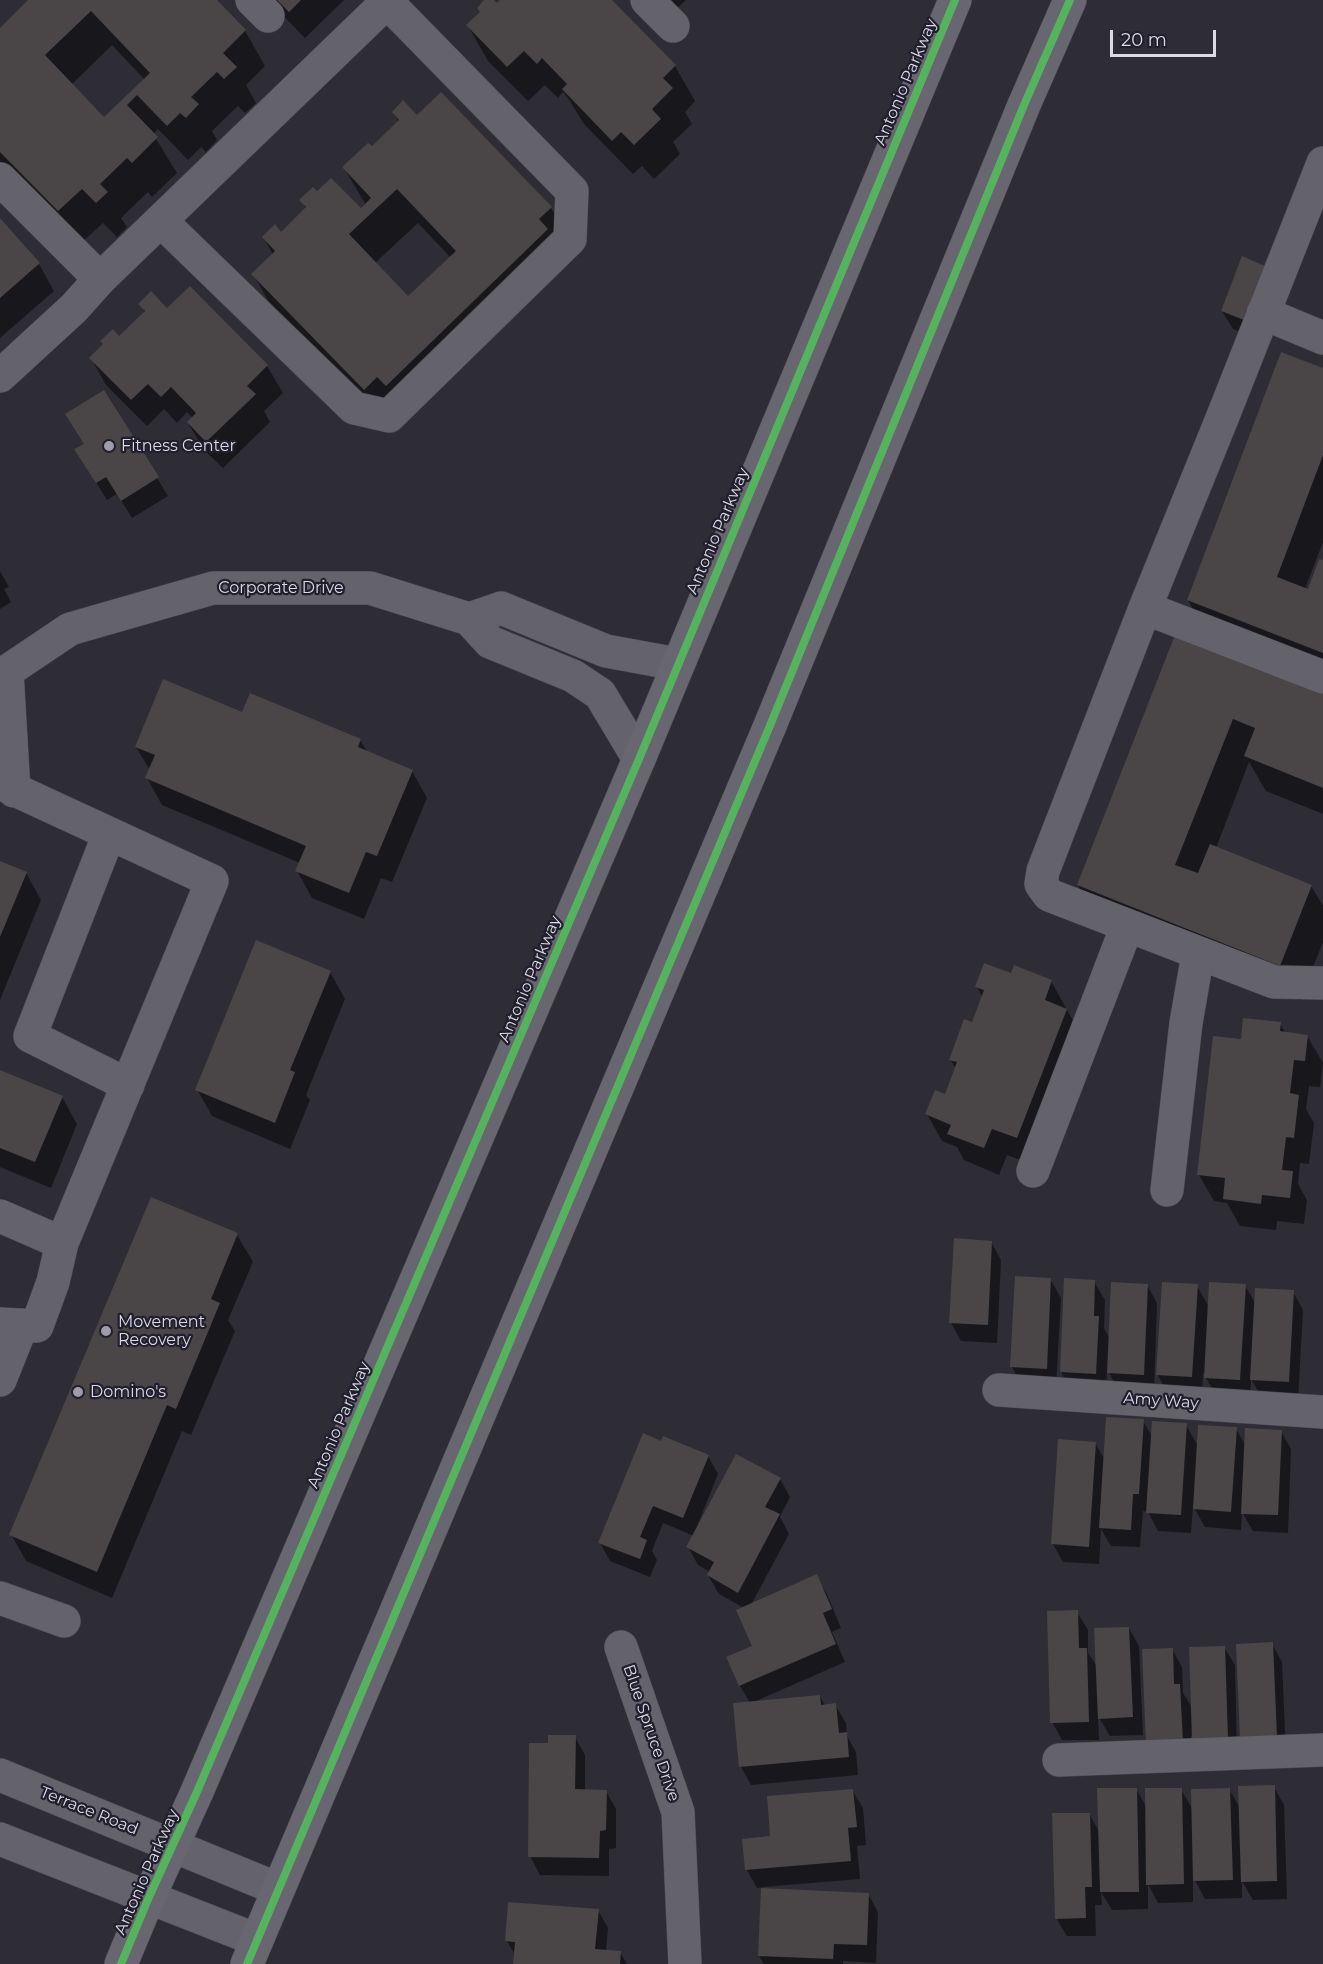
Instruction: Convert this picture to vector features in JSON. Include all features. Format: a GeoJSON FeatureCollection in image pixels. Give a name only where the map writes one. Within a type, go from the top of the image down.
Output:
{"type":"FeatureCollection","features":[{"type":"Feature","properties":{"kind":"main road","name":"Antonio Parkway"},"geometry":{"type":"LineString","coordinates":[[121,1964],[639,759],[955,0]]}},
{"type":"Feature","properties":{"kind":"main road"},"geometry":{"type":"LineString","coordinates":[[252,1952],[769,728],[1024,105],[1070,0]]}},
{"type":"Feature","properties":{"kind":"street"},"geometry":{"type":"LineString","coordinates":[[647,0],[673,26]]}},
{"type":"Feature","properties":{"kind":"street"},"geometry":{"type":"LineString","coordinates":[[0,376],[74,308],[100,279],[388,1],[572,191],[570,239],[389,416],[354,408],[161,221]]}},
{"type":"Feature","properties":{"kind":"street"},"geometry":{"type":"LineString","coordinates":[[1323,162],[1311,231],[1263,313],[1042,871],[1041,884],[1049,895],[1274,982],[1323,982]]}},
{"type":"Feature","properties":{"kind":"street"},"geometry":{"type":"LineString","coordinates":[[0,179],[100,279]]}},
{"type":"Feature","properties":{"kind":"street"},"geometry":{"type":"LineString","coordinates":[[1263,313],[1323,338]]}},
{"type":"Feature","properties":{"kind":"street","name":"Corporate Drive"},"geometry":{"type":"LineString","coordinates":[[4,673],[70,629],[213,588],[370,588],[469,619]]}},
{"type":"Feature","properties":{"kind":"street"},"geometry":{"type":"LineString","coordinates":[[639,759],[600,694],[573,676],[490,642],[469,619],[501,608],[606,651],[677,664]]}},
{"type":"Feature","properties":{"kind":"street"},"geometry":{"type":"LineString","coordinates":[[1145,608],[1323,676]]}},
{"type":"Feature","properties":{"kind":"street"},"geometry":{"type":"LineString","coordinates":[[0,1380],[11,1325],[37,1326],[53,1282],[62,1243],[212,881],[7,787],[4,673]]}},
{"type":"Feature","properties":{"kind":"street"},"geometry":{"type":"LineString","coordinates":[[109,834],[30,1036],[128,1085]]}},
{"type":"Feature","properties":{"kind":"street"},"geometry":{"type":"LineString","coordinates":[[1033,1171],[1126,926]]}},
{"type":"Feature","properties":{"kind":"street"},"geometry":{"type":"LineString","coordinates":[[1167,1190],[1186,1023],[1198,954]]}},
{"type":"Feature","properties":{"kind":"street"},"geometry":{"type":"LineString","coordinates":[[0,1216],[62,1243]]}},
{"type":"Feature","properties":{"kind":"street","name":"Amy Way"},"geometry":{"type":"LineString","coordinates":[[999,1390],[1323,1412]]}},
{"type":"Feature","properties":{"kind":"street"},"geometry":{"type":"LineString","coordinates":[[0,1598],[64,1621]]}},
{"type":"Feature","properties":{"kind":"street","name":"Blue Spruce Drive"},"geometry":{"type":"LineString","coordinates":[[621,1647],[678,1812],[685,1964]]}},
{"type":"Feature","properties":{"kind":"street"},"geometry":{"type":"LineString","coordinates":[[1059,1760],[1323,1750]]}},
{"type":"Feature","properties":{"kind":"street","name":"Terrace Road"},"geometry":{"type":"LineString","coordinates":[[0,1775],[278,1889]]}},
{"type":"Feature","properties":{"kind":"street"},"geometry":{"type":"LineString","coordinates":[[0,1839],[149,1897],[252,1952]]}},
{"type":"Feature","properties":{"kind":"building"},"geometry":{"type":"Polygon","coordinates":[[[28,0],[217,0],[246,30],[223,53],[237,67],[224,79],[217,72],[191,97],[199,104],[186,118],[180,113],[167,126],[137,95],[127,105],[158,137],[132,163],[127,158],[100,184],[108,192],[96,203],[82,189],[58,211],[0,152],[0,28],[28,0]],[[91,11],[45,55],[104,117],[150,73],[91,11]]]}},
{"type":"Feature","properties":{"kind":"building"},"geometry":{"type":"Polygon","coordinates":[[[277,0],[301,0],[289,12],[277,0]]]}},
{"type":"Feature","properties":{"kind":"building"},"geometry":{"type":"Polygon","coordinates":[[[484,0],[494,0],[497,3],[500,0],[612,0],[676,65],[663,78],[673,88],[652,109],[661,119],[634,145],[621,132],[612,141],[562,89],[567,84],[542,58],[537,64],[524,51],[507,67],[466,25],[480,12],[477,8],[484,0]]]}},
{"type":"Feature","properties":{"kind":"building"},"geometry":{"type":"Polygon","coordinates":[[[441,92],[552,207],[539,219],[548,229],[386,386],[377,377],[364,390],[251,274],[275,251],[262,237],[275,224],[281,232],[306,207],[299,200],[313,187],[317,191],[331,178],[361,208],[371,198],[342,167],[368,143],[372,146],[399,120],[392,112],[403,100],[417,115],[441,92]],[[397,189],[349,234],[408,296],[456,251],[397,189]]]}},
{"type":"Feature","properties":{"kind":"building"},"geometry":{"type":"Polygon","coordinates":[[[0,218],[40,263],[0,298],[0,218]]]}},
{"type":"Feature","properties":{"kind":"building"},"geometry":{"type":"Polygon","coordinates":[[[1242,256],[1265,266],[1244,320],[1221,311],[1242,256]]]}},
{"type":"Feature","properties":{"kind":"building"},"geometry":{"type":"Polygon","coordinates":[[[190,286],[268,365],[247,386],[256,394],[206,442],[187,422],[196,413],[171,387],[161,397],[148,384],[131,400],[89,358],[103,344],[100,341],[113,329],[119,336],[145,311],[138,304],[151,291],[167,308],[190,286]]]}},
{"type":"Feature","properties":{"kind":"building"},"geometry":{"type":"Polygon","coordinates":[[[1281,352],[1323,368],[1323,455],[1277,577],[1308,589],[1319,559],[1323,560],[1323,653],[1187,600],[1281,352]]]}},
{"type":"Feature","properties":{"kind":"building","name":"Fitness Center"},"geometry":{"type":"Polygon","coordinates":[[[104,390],[159,477],[121,501],[106,477],[96,483],[74,449],[84,444],[65,414],[104,390]]]}},
{"type":"Feature","properties":{"kind":"building"},"geometry":{"type":"Polygon","coordinates":[[[1175,635],[1323,693],[1323,788],[1244,756],[1255,728],[1233,719],[1175,865],[1198,873],[1210,844],[1312,885],[1280,966],[1077,885],[1175,635]]]}},
{"type":"Feature","properties":{"kind":"building"},"geometry":{"type":"Polygon","coordinates":[[[163,679],[242,712],[250,693],[361,739],[358,747],[413,770],[377,856],[366,852],[349,893],[295,871],[306,846],[145,778],[155,755],[135,747],[163,679]]]}},
{"type":"Feature","properties":{"kind":"building"},"geometry":{"type":"Polygon","coordinates":[[[0,861],[27,872],[0,937],[0,861]]]}},
{"type":"Feature","properties":{"kind":"building"},"geometry":{"type":"Polygon","coordinates":[[[256,940],[331,971],[290,1070],[295,1072],[275,1123],[195,1090],[256,940]]]}},
{"type":"Feature","properties":{"kind":"building"},"geometry":{"type":"Polygon","coordinates":[[[984,963],[1011,973],[1014,965],[1052,980],[1045,1000],[1067,1009],[1017,1138],[992,1129],[984,1148],[947,1134],[951,1125],[925,1114],[935,1090],[945,1094],[957,1062],[949,1060],[964,1019],[972,1022],[984,990],[975,987],[984,963]]]}},
{"type":"Feature","properties":{"kind":"building"},"geometry":{"type":"Polygon","coordinates":[[[1243,1018],[1281,1022],[1280,1031],[1308,1035],[1305,1061],[1294,1060],[1290,1093],[1299,1095],[1294,1138],[1286,1137],[1282,1170],[1293,1171],[1290,1198],[1262,1195],[1261,1204],[1223,1199],[1225,1178],[1197,1175],[1213,1036],[1241,1039],[1243,1018]]]}},
{"type":"Feature","properties":{"kind":"building"},"geometry":{"type":"Polygon","coordinates":[[[0,1070],[63,1096],[35,1162],[0,1148],[0,1070]]]}},
{"type":"Feature","properties":{"kind":"building"},"geometry":{"type":"Polygon","coordinates":[[[151,1197],[238,1233],[211,1299],[220,1303],[176,1409],[167,1405],[97,1572],[9,1535],[151,1197]]]}},
{"type":"Feature","properties":{"kind":"building"},"geometry":{"type":"Polygon","coordinates":[[[954,1238],[992,1241],[988,1325],[949,1323],[954,1238]]]}},
{"type":"Feature","properties":{"kind":"building"},"geometry":{"type":"Polygon","coordinates":[[[1015,1276],[1051,1278],[1047,1369],[1010,1367],[1015,1276]]]}},
{"type":"Feature","properties":{"kind":"building"},"geometry":{"type":"Polygon","coordinates":[[[1064,1278],[1095,1280],[1094,1316],[1099,1316],[1096,1374],[1060,1372],[1064,1278]]]}},
{"type":"Feature","properties":{"kind":"building"},"geometry":{"type":"Polygon","coordinates":[[[1111,1282],[1148,1284],[1144,1375],[1107,1373],[1111,1282]]]}},
{"type":"Feature","properties":{"kind":"building"},"geometry":{"type":"Polygon","coordinates":[[[1162,1282],[1198,1284],[1192,1377],[1156,1375],[1162,1282]]]}},
{"type":"Feature","properties":{"kind":"building"},"geometry":{"type":"Polygon","coordinates":[[[1209,1282],[1246,1284],[1240,1380],[1204,1378],[1209,1282]]]}},
{"type":"Feature","properties":{"kind":"building"},"geometry":{"type":"Polygon","coordinates":[[[1255,1288],[1294,1290],[1289,1382],[1250,1380],[1255,1288]]]}},
{"type":"Feature","properties":{"kind":"building"},"geometry":{"type":"Polygon","coordinates":[[[1106,1417],[1144,1419],[1139,1494],[1133,1494],[1131,1530],[1099,1528],[1106,1417]]]}},
{"type":"Feature","properties":{"kind":"building"},"geometry":{"type":"Polygon","coordinates":[[[1152,1421],[1187,1423],[1181,1515],[1146,1513],[1152,1421]]]}},
{"type":"Feature","properties":{"kind":"building"},"geometry":{"type":"Polygon","coordinates":[[[1198,1425],[1237,1427],[1231,1512],[1193,1509],[1198,1425]]]}},
{"type":"Feature","properties":{"kind":"building"},"geometry":{"type":"Polygon","coordinates":[[[1245,1428],[1282,1430],[1278,1515],[1241,1514],[1245,1428]]]}},
{"type":"Feature","properties":{"kind":"building"},"geometry":{"type":"Polygon","coordinates":[[[643,1433],[661,1441],[663,1436],[709,1455],[683,1518],[653,1506],[640,1537],[647,1540],[640,1559],[598,1543],[643,1433]]]}},
{"type":"Feature","properties":{"kind":"building"},"geometry":{"type":"Polygon","coordinates":[[[1058,1439],[1096,1442],[1089,1547],[1051,1544],[1058,1439]]]}},
{"type":"Feature","properties":{"kind":"building"},"geometry":{"type":"Polygon","coordinates":[[[736,1454],[781,1478],[765,1507],[780,1514],[738,1593],[707,1575],[714,1562],[686,1547],[736,1454]]]}},
{"type":"Feature","properties":{"kind":"building"},"geometry":{"type":"Polygon","coordinates":[[[817,1574],[832,1609],[823,1613],[836,1644],[739,1686],[726,1657],[752,1646],[736,1610],[817,1574]]]}},
{"type":"Feature","properties":{"kind":"building"},"geometry":{"type":"Polygon","coordinates":[[[1078,1610],[1079,1648],[1087,1648],[1089,1722],[1050,1723],[1047,1611],[1078,1610]]]}},
{"type":"Feature","properties":{"kind":"building"},"geometry":{"type":"Polygon","coordinates":[[[1129,1627],[1133,1717],[1098,1719],[1094,1628],[1129,1627]]]}},
{"type":"Feature","properties":{"kind":"building"},"geometry":{"type":"Polygon","coordinates":[[[1273,1642],[1277,1738],[1240,1739],[1236,1644],[1273,1642]]]}},
{"type":"Feature","properties":{"kind":"building"},"geometry":{"type":"Polygon","coordinates":[[[1225,1646],[1228,1740],[1192,1740],[1189,1647],[1225,1646]]]}},
{"type":"Feature","properties":{"kind":"building"},"geometry":{"type":"Polygon","coordinates":[[[1173,1648],[1174,1684],[1180,1684],[1183,1743],[1146,1745],[1142,1649],[1173,1648]]]}},
{"type":"Feature","properties":{"kind":"building"},"geometry":{"type":"Polygon","coordinates":[[[820,1695],[821,1705],[836,1703],[839,1733],[847,1732],[849,1757],[739,1767],[733,1703],[820,1695]]]}},
{"type":"Feature","properties":{"kind":"building"},"geometry":{"type":"Polygon","coordinates":[[[548,1735],[576,1735],[575,1789],[607,1790],[606,1830],[600,1831],[599,1858],[528,1857],[529,1743],[548,1743],[548,1735]]]}},
{"type":"Feature","properties":{"kind":"building"},"geometry":{"type":"Polygon","coordinates":[[[1275,1785],[1277,1881],[1241,1882],[1238,1786],[1275,1785]]]}},
{"type":"Feature","properties":{"kind":"building"},"geometry":{"type":"Polygon","coordinates":[[[1097,1788],[1137,1788],[1139,1892],[1100,1892],[1097,1788]]]}},
{"type":"Feature","properties":{"kind":"building"},"geometry":{"type":"Polygon","coordinates":[[[1145,1788],[1182,1788],[1184,1884],[1146,1885],[1145,1788]]]}},
{"type":"Feature","properties":{"kind":"building"},"geometry":{"type":"Polygon","coordinates":[[[1230,1788],[1233,1880],[1193,1881],[1191,1789],[1230,1788]]]}},
{"type":"Feature","properties":{"kind":"building"},"geometry":{"type":"Polygon","coordinates":[[[853,1789],[857,1827],[848,1828],[851,1861],[745,1870],[742,1839],[770,1836],[767,1796],[853,1789]]]}},
{"type":"Feature","properties":{"kind":"building"},"geometry":{"type":"Polygon","coordinates":[[[1052,1813],[1090,1813],[1092,1887],[1085,1887],[1086,1918],[1055,1919],[1052,1813]]]}},
{"type":"Feature","properties":{"kind":"building"},"geometry":{"type":"Polygon","coordinates":[[[761,1888],[869,1893],[867,1945],[834,1944],[833,1959],[758,1956],[761,1888]]]}},
{"type":"Feature","properties":{"kind":"building"},"geometry":{"type":"Polygon","coordinates":[[[508,1902],[599,1909],[595,1949],[621,1951],[620,1964],[513,1964],[515,1942],[505,1941],[508,1902]]]}},
{"type":"Feature","properties":{"kind":"cycle path"},"geometry":{"type":"LineString","coordinates":[[121,1964],[639,759],[955,0]]}},
{"type":"Feature","properties":{"kind":"cycle path"},"geometry":{"type":"LineString","coordinates":[[247,1964],[769,728],[1024,105],[1070,0]]}},
{"type":"Feature","properties":{"kind":"place","name":"Fitness Center"},"geometry":{"type":"Point","coordinates":[109,446]}},
{"type":"Feature","properties":{"kind":"place","name":"Movement Recovery"},"geometry":{"type":"Point","coordinates":[106,1331]}},
{"type":"Feature","properties":{"kind":"place","name":"Domino's"},"geometry":{"type":"Point","coordinates":[78,1392]}}]}
